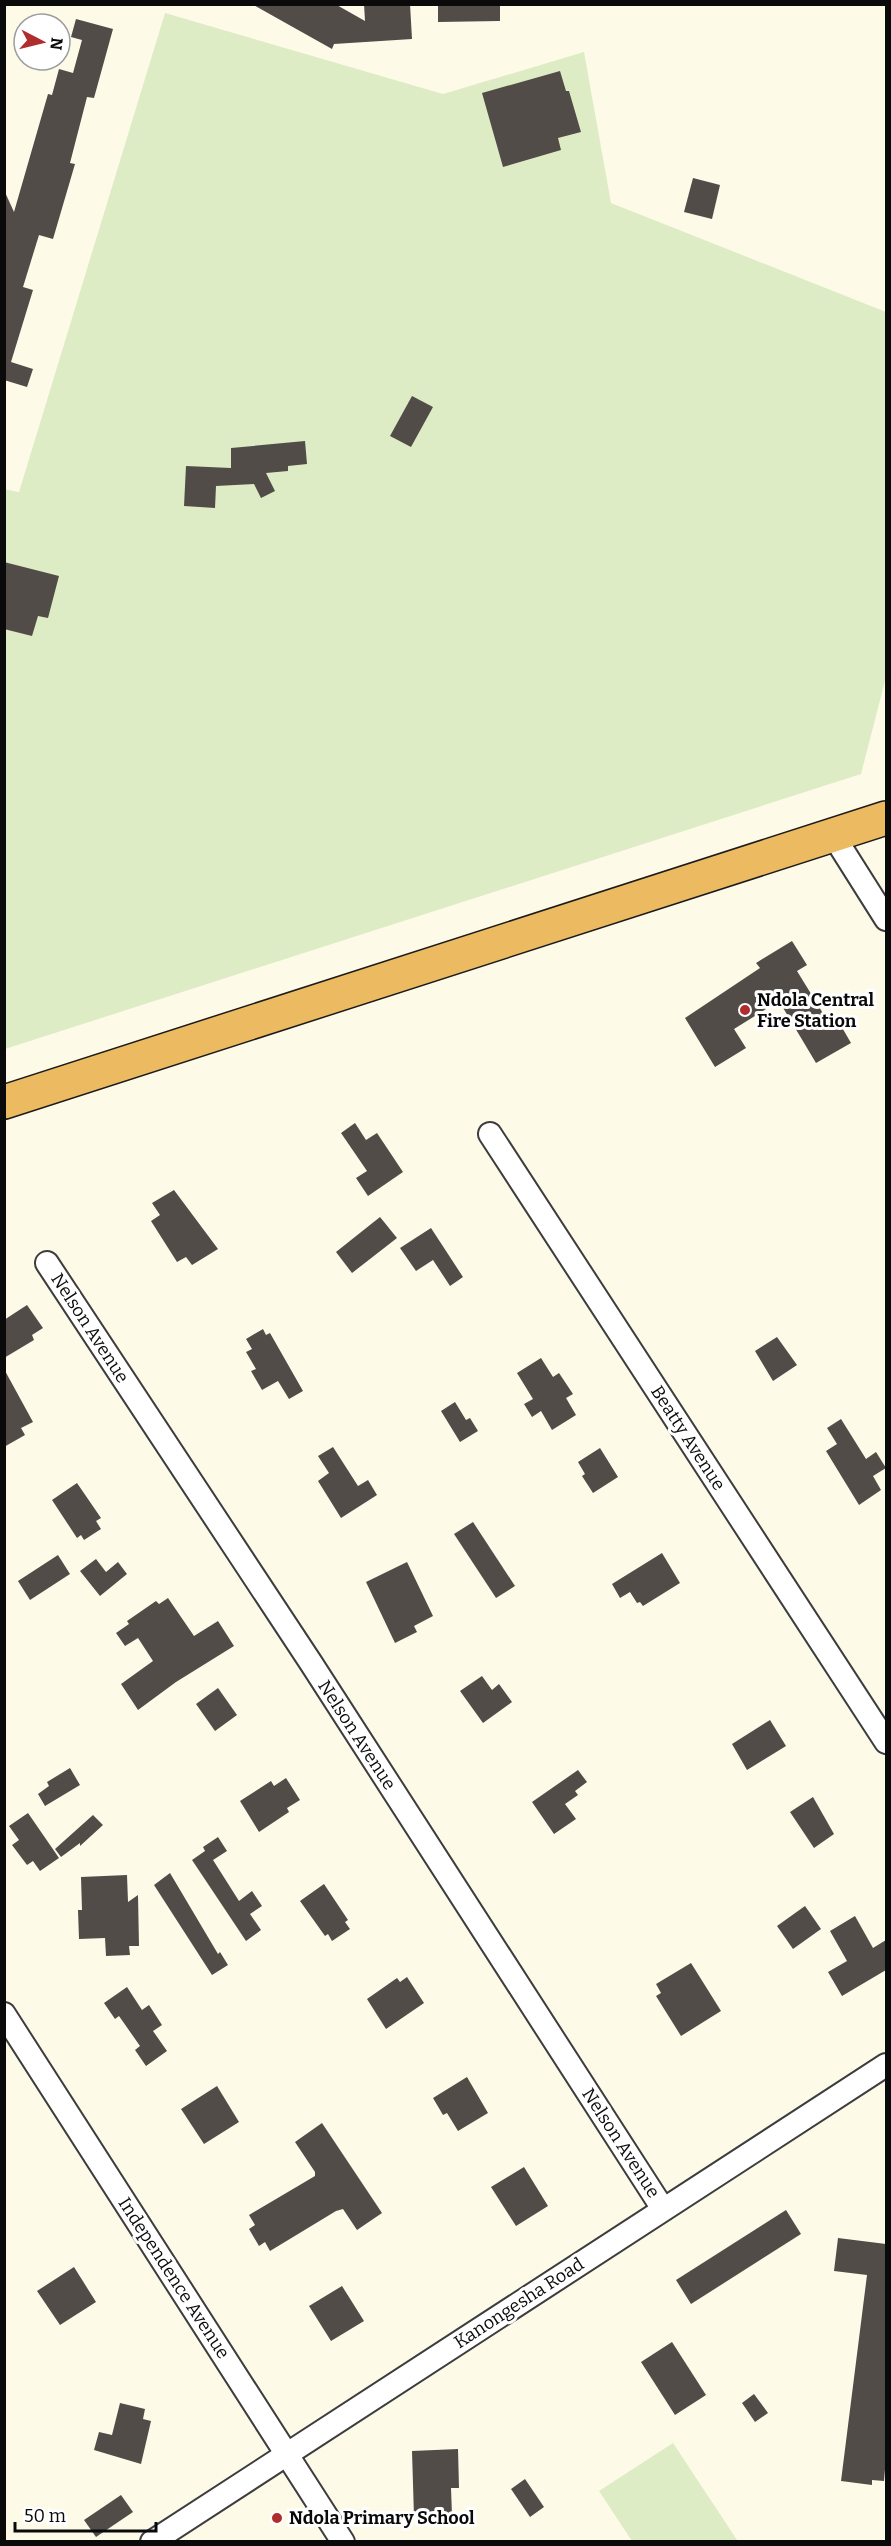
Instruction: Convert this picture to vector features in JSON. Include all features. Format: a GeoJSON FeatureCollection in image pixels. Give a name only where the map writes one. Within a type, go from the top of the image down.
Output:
{"type":"FeatureCollection","features":[{"type":"Feature","properties":{"kind":"highway"},"geometry":{"type":"LineString","coordinates":[[4,1102],[886,818]]}},
{"type":"Feature","properties":{"kind":"street"},"geometry":{"type":"LineString","coordinates":[[833,835],[886,919]]}},
{"type":"Feature","properties":{"kind":"street","name":"Beatty Avenue"},"geometry":{"type":"LineString","coordinates":[[490,1134],[886,1742]]}},
{"type":"Feature","properties":{"kind":"street","name":"Nelson Avenue"},"geometry":{"type":"LineString","coordinates":[[47,1263],[311,1664],[663,2209]]}},
{"type":"Feature","properties":{"kind":"street","name":"Independence Avenue"},"geometry":{"type":"LineString","coordinates":[[4,2014],[343,2541]]}},
{"type":"Feature","properties":{"kind":"street","name":"Kanongesha Road"},"geometry":{"type":"LineString","coordinates":[[152,2541],[288,2455],[886,2065]]}},
{"type":"Feature","properties":{"kind":"green space"},"geometry":{"type":"Polygon","coordinates":[[[165,13],[443,94],[584,52],[611,203],[886,312],[886,677],[861,774],[5,1049],[4,489],[19,492],[165,13]]]}},
{"type":"Feature","properties":{"kind":"green space"},"geometry":{"type":"Polygon","coordinates":[[[673,2443],[737,2540],[632,2541],[599,2491],[673,2443]]]}},
{"type":"Feature","properties":{"kind":"building"},"geometry":{"type":"Polygon","coordinates":[[[252,4],[335,4],[365,21],[364,4],[410,4],[412,39],[334,44],[332,49],[252,4]]]}},
{"type":"Feature","properties":{"kind":"building"},"geometry":{"type":"Polygon","coordinates":[[[438,4],[500,4],[500,21],[438,22],[438,4]]]}},
{"type":"Feature","properties":{"kind":"building"},"geometry":{"type":"Polygon","coordinates":[[[76,19],[113,29],[94,98],[87,97],[70,163],[75,164],[53,239],[39,235],[23,287],[33,290],[11,362],[33,369],[27,387],[4,380],[4,190],[14,212],[48,94],[52,95],[58,72],[73,73],[82,40],[72,37],[76,19]]]}},
{"type":"Feature","properties":{"kind":"building"},"geometry":{"type":"Polygon","coordinates":[[[560,71],[566,91],[569,91],[581,132],[558,138],[561,150],[503,167],[482,93],[560,71]]]}},
{"type":"Feature","properties":{"kind":"building"},"geometry":{"type":"Polygon","coordinates":[[[693,178],[720,185],[712,219],[684,212],[693,178]]]}},
{"type":"Feature","properties":{"kind":"building"},"geometry":{"type":"Polygon","coordinates":[[[412,396],[433,407],[411,447],[390,436],[412,396]]]}},
{"type":"Feature","properties":{"kind":"building"},"geometry":{"type":"Polygon","coordinates":[[[305,441],[307,464],[288,466],[288,471],[266,473],[275,491],[261,498],[254,484],[216,486],[215,508],[184,506],[186,466],[231,468],[231,448],[305,441]]]}},
{"type":"Feature","properties":{"kind":"building"},"geometry":{"type":"Polygon","coordinates":[[[4,562],[59,576],[48,618],[38,616],[32,636],[4,629],[4,562]]]}},
{"type":"Feature","properties":{"kind":"building"},"geometry":{"type":"Polygon","coordinates":[[[792,941],[807,965],[797,971],[832,1028],[840,1024],[851,1043],[816,1063],[779,1001],[734,1029],[746,1048],[715,1067],[685,1018],[760,968],[756,963],[792,941]]]}},
{"type":"Feature","properties":{"kind":"building"},"geometry":{"type":"Polygon","coordinates":[[[355,1123],[366,1140],[377,1133],[403,1172],[368,1196],[356,1178],[367,1171],[341,1133],[355,1123]]]}},
{"type":"Feature","properties":{"kind":"building"},"geometry":{"type":"Polygon","coordinates":[[[174,1190],[218,1249],[192,1265],[186,1257],[177,1262],[151,1221],[160,1215],[152,1203],[174,1190]]]}},
{"type":"Feature","properties":{"kind":"building"},"geometry":{"type":"Polygon","coordinates":[[[380,1217],[397,1238],[352,1273],[336,1252],[380,1217]]]}},
{"type":"Feature","properties":{"kind":"building"},"geometry":{"type":"Polygon","coordinates":[[[431,1228],[463,1277],[450,1286],[433,1260],[416,1271],[400,1248],[431,1228]]]}},
{"type":"Feature","properties":{"kind":"building"},"geometry":{"type":"Polygon","coordinates":[[[27,1305],[43,1328],[32,1335],[34,1340],[4,1358],[4,1320],[27,1305]]]}},
{"type":"Feature","properties":{"kind":"building"},"geometry":{"type":"Polygon","coordinates":[[[263,1329],[266,1335],[270,1333],[303,1391],[289,1399],[278,1381],[262,1390],[251,1371],[256,1369],[246,1352],[252,1349],[246,1339],[263,1329]]]}},
{"type":"Feature","properties":{"kind":"building"},"geometry":{"type":"Polygon","coordinates":[[[777,1337],[797,1365],[773,1381],[755,1351],[777,1337]]]}},
{"type":"Feature","properties":{"kind":"building"},"geometry":{"type":"Polygon","coordinates":[[[541,1358],[553,1377],[559,1373],[573,1394],[566,1398],[576,1415],[552,1430],[541,1411],[532,1417],[524,1404],[533,1399],[517,1373],[541,1358]]]}},
{"type":"Feature","properties":{"kind":"building"},"geometry":{"type":"Polygon","coordinates":[[[4,1369],[33,1422],[21,1428],[25,1435],[4,1447],[4,1369]]]}},
{"type":"Feature","properties":{"kind":"building"},"geometry":{"type":"Polygon","coordinates":[[[455,1402],[466,1420],[470,1418],[478,1431],[460,1442],[441,1411],[455,1402]]]}},
{"type":"Feature","properties":{"kind":"building"},"geometry":{"type":"Polygon","coordinates":[[[841,1419],[866,1459],[876,1452],[886,1468],[873,1476],[881,1490],[859,1505],[826,1451],[837,1444],[827,1428],[841,1419]]]}},
{"type":"Feature","properties":{"kind":"building"},"geometry":{"type":"Polygon","coordinates":[[[333,1447],[358,1486],[368,1480],[377,1495],[341,1518],[318,1481],[329,1473],[318,1456],[333,1447]]]}},
{"type":"Feature","properties":{"kind":"building"},"geometry":{"type":"Polygon","coordinates":[[[600,1448],[618,1477],[593,1493],[582,1476],[585,1474],[578,1462],[600,1448]]]}},
{"type":"Feature","properties":{"kind":"building"},"geometry":{"type":"Polygon","coordinates":[[[77,1483],[101,1518],[96,1521],[101,1529],[84,1540],[81,1535],[77,1538],[52,1500],[77,1483]]]}},
{"type":"Feature","properties":{"kind":"building"},"geometry":{"type":"Polygon","coordinates":[[[473,1522],[515,1586],[496,1598],[454,1534],[473,1522]]]}},
{"type":"Feature","properties":{"kind":"building"},"geometry":{"type":"Polygon","coordinates":[[[662,1553],[680,1583],[643,1606],[640,1602],[637,1603],[630,1592],[620,1598],[612,1584],[662,1553]]]}},
{"type":"Feature","properties":{"kind":"building"},"geometry":{"type":"Polygon","coordinates":[[[58,1555],[70,1574],[30,1600],[18,1581],[58,1555]]]}},
{"type":"Feature","properties":{"kind":"building"},"geometry":{"type":"Polygon","coordinates":[[[96,1559],[106,1572],[118,1562],[127,1574],[100,1596],[80,1571],[96,1559]]]}},
{"type":"Feature","properties":{"kind":"building"},"geometry":{"type":"Polygon","coordinates":[[[407,1562],[433,1616],[414,1626],[417,1632],[395,1643],[366,1582],[407,1562]]]}},
{"type":"Feature","properties":{"kind":"building"},"geometry":{"type":"Polygon","coordinates":[[[168,1598],[194,1636],[218,1621],[234,1646],[176,1682],[138,1710],[121,1684],[153,1661],[138,1638],[125,1646],[116,1633],[129,1624],[127,1621],[156,1601],[159,1604],[168,1598]]]}},
{"type":"Feature","properties":{"kind":"building"},"geometry":{"type":"Polygon","coordinates":[[[482,1676],[492,1690],[499,1684],[512,1702],[483,1723],[460,1691],[482,1676]]]}},
{"type":"Feature","properties":{"kind":"building"},"geometry":{"type":"Polygon","coordinates":[[[218,1688],[237,1715],[215,1731],[196,1704],[218,1688]]]}},
{"type":"Feature","properties":{"kind":"building"},"geometry":{"type":"Polygon","coordinates":[[[770,1720],[786,1746],[747,1770],[732,1744],[770,1720]]]}},
{"type":"Feature","properties":{"kind":"building"},"geometry":{"type":"Polygon","coordinates":[[[70,1768],[80,1785],[45,1806],[38,1794],[49,1786],[47,1782],[70,1768]]]}},
{"type":"Feature","properties":{"kind":"building"},"geometry":{"type":"Polygon","coordinates":[[[578,1770],[587,1782],[575,1791],[578,1795],[565,1804],[576,1819],[554,1834],[532,1802],[578,1770]]]}},
{"type":"Feature","properties":{"kind":"building"},"geometry":{"type":"Polygon","coordinates":[[[286,1778],[300,1800],[287,1808],[289,1812],[259,1832],[240,1801],[271,1781],[274,1786],[286,1778]]]}},
{"type":"Feature","properties":{"kind":"building"},"geometry":{"type":"Polygon","coordinates":[[[813,1797],[834,1834],[814,1848],[790,1812],[813,1797]]]}},
{"type":"Feature","properties":{"kind":"building"},"geometry":{"type":"Polygon","coordinates":[[[28,1813],[59,1858],[40,1871],[33,1861],[27,1865],[12,1845],[19,1840],[9,1826],[28,1813]]]}},
{"type":"Feature","properties":{"kind":"building"},"geometry":{"type":"Polygon","coordinates":[[[93,1815],[103,1825],[80,1846],[80,1843],[61,1857],[55,1849],[93,1815]]]}},
{"type":"Feature","properties":{"kind":"building"},"geometry":{"type":"Polygon","coordinates":[[[218,1837],[227,1851],[213,1860],[239,1901],[252,1891],[262,1906],[250,1914],[261,1930],[246,1941],[192,1860],[205,1851],[203,1847],[218,1837]]]}},
{"type":"Feature","properties":{"kind":"building"},"geometry":{"type":"Polygon","coordinates":[[[170,1873],[218,1954],[220,1952],[228,1965],[212,1975],[154,1885],[170,1873]]]}},
{"type":"Feature","properties":{"kind":"building"},"geometry":{"type":"Polygon","coordinates":[[[127,1875],[128,1902],[138,1895],[139,1946],[129,1946],[130,1955],[106,1956],[105,1938],[79,1939],[78,1910],[82,1910],[81,1877],[127,1875]]]}},
{"type":"Feature","properties":{"kind":"building"},"geometry":{"type":"Polygon","coordinates":[[[324,1884],[348,1920],[345,1922],[350,1929],[332,1941],[328,1934],[325,1936],[300,1901],[324,1884]]]}},
{"type":"Feature","properties":{"kind":"building"},"geometry":{"type":"Polygon","coordinates":[[[805,1906],[821,1929],[793,1949],[777,1926],[805,1906]]]}},
{"type":"Feature","properties":{"kind":"building"},"geometry":{"type":"Polygon","coordinates":[[[855,1916],[873,1948],[886,1940],[886,1970],[842,1996],[828,1972],[847,1961],[830,1931],[855,1916]]]}},
{"type":"Feature","properties":{"kind":"building"},"geometry":{"type":"Polygon","coordinates":[[[691,1963],[721,2011],[681,2036],[656,1996],[661,1993],[656,1984],[691,1963]]]}},
{"type":"Feature","properties":{"kind":"building"},"geometry":{"type":"Polygon","coordinates":[[[407,1977],[424,2003],[386,2029],[367,1999],[397,1978],[400,1982],[407,1977]]]}},
{"type":"Feature","properties":{"kind":"building"},"geometry":{"type":"Polygon","coordinates":[[[127,1987],[142,2010],[149,2005],[162,2025],[153,2031],[167,2051],[146,2066],[135,2050],[140,2046],[119,2016],[115,2019],[104,2003],[127,1987]]]}},
{"type":"Feature","properties":{"kind":"building"},"geometry":{"type":"Polygon","coordinates":[[[467,2077],[488,2113],[458,2131],[447,2113],[443,2115],[433,2098],[467,2077]]]}},
{"type":"Feature","properties":{"kind":"building"},"geometry":{"type":"Polygon","coordinates":[[[217,2086],[239,2122],[204,2144],[181,2109],[217,2086]]]}},
{"type":"Feature","properties":{"kind":"building"},"geometry":{"type":"Polygon","coordinates":[[[322,2123],[382,2213],[357,2230],[343,2209],[270,2251],[265,2242],[259,2246],[249,2229],[255,2225],[249,2215],[315,2176],[315,2172],[295,2142],[322,2123]]]}},
{"type":"Feature","properties":{"kind":"building"},"geometry":{"type":"Polygon","coordinates":[[[524,2167],[548,2206],[516,2226],[491,2187],[524,2167]]]}},
{"type":"Feature","properties":{"kind":"building"},"geometry":{"type":"Polygon","coordinates":[[[786,2210],[801,2234],[691,2304],[676,2280],[786,2210]]]}},
{"type":"Feature","properties":{"kind":"building"},"geometry":{"type":"Polygon","coordinates":[[[838,2238],[886,2244],[886,2458],[884,2481],[872,2480],[872,2485],[841,2481],[867,2275],[834,2271],[838,2238]]]}},
{"type":"Feature","properties":{"kind":"building"},"geometry":{"type":"Polygon","coordinates":[[[74,2267],[96,2302],[60,2325],[37,2291],[74,2267]]]}},
{"type":"Feature","properties":{"kind":"building"},"geometry":{"type":"Polygon","coordinates":[[[342,2286],[364,2321],[331,2341],[309,2306],[342,2286]]]}},
{"type":"Feature","properties":{"kind":"building"},"geometry":{"type":"Polygon","coordinates":[[[672,2342],[706,2395],[675,2415],[641,2362],[672,2342]]]}},
{"type":"Feature","properties":{"kind":"building"},"geometry":{"type":"Polygon","coordinates":[[[754,2394],[768,2413],[755,2422],[742,2403],[754,2394]]]}},
{"type":"Feature","properties":{"kind":"building"},"geometry":{"type":"Polygon","coordinates":[[[120,2403],[145,2409],[143,2419],[151,2421],[141,2464],[94,2450],[99,2432],[112,2435],[120,2403]]]}},
{"type":"Feature","properties":{"kind":"building"},"geometry":{"type":"Polygon","coordinates":[[[458,2449],[459,2488],[451,2488],[452,2515],[414,2517],[412,2451],[458,2449]]]}},
{"type":"Feature","properties":{"kind":"building"},"geometry":{"type":"Polygon","coordinates":[[[525,2479],[544,2507],[530,2517],[511,2489],[525,2479]]]}},
{"type":"Feature","properties":{"kind":"building"},"geometry":{"type":"Polygon","coordinates":[[[121,2495],[133,2512],[96,2537],[84,2520],[121,2495]]]}},
{"type":"Feature","properties":{"kind":"place","name":"Ndola Central Fire Station"},"geometry":{"type":"Point","coordinates":[745,1010]}},
{"type":"Feature","properties":{"kind":"place","name":"Ndola Primary School"},"geometry":{"type":"Point","coordinates":[277,2518]}}]}
